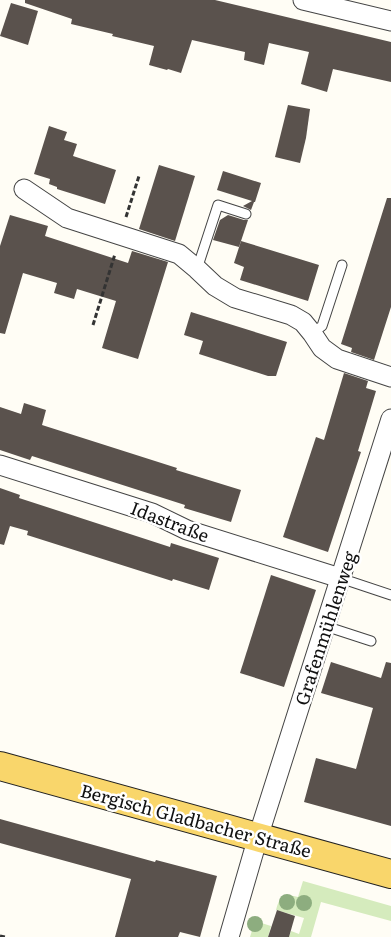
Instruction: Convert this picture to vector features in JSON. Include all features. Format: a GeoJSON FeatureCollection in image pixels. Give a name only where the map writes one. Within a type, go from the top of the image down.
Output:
{"type":"FeatureCollection","features":[{"type":"Feature","properties":{"kind":"main road","name":"Bergisch Gladbacher Straße"},"geometry":{"type":"LineString","coordinates":[[0,766],[391,874]]}},
{"type":"Feature","properties":{"kind":"street"},"geometry":{"type":"LineString","coordinates":[[303,0],[391,21]]}},
{"type":"Feature","properties":{"kind":"street"},"geometry":{"type":"LineString","coordinates":[[24,189],[67,218],[179,254],[215,286],[235,298],[291,316],[303,322],[322,348],[337,359],[391,377]]}},
{"type":"Feature","properties":{"kind":"street","name":"Grafenmühlenweg"},"geometry":{"type":"LineString","coordinates":[[229,937],[258,837],[391,419]]}},
{"type":"Feature","properties":{"kind":"street","name":"Idastraße"},"geometry":{"type":"LineString","coordinates":[[0,464],[152,513],[187,530],[340,578]]}},
{"type":"Feature","properties":{"kind":"lane"},"geometry":{"type":"LineString","coordinates":[[197,269],[218,205],[246,214]]}},
{"type":"Feature","properties":{"kind":"lane"},"geometry":{"type":"LineString","coordinates":[[312,333],[322,326],[342,265]]}},
{"type":"Feature","properties":{"kind":"lane"},"geometry":{"type":"LineString","coordinates":[[340,578],[391,595]]}},
{"type":"Feature","properties":{"kind":"lane"},"geometry":{"type":"LineString","coordinates":[[325,626],[371,641]]}},
{"type":"Feature","properties":{"kind":"path"},"geometry":{"type":"LineString","coordinates":[[0,936],[5,937]]}},
{"type":"Feature","properties":{"kind":"green space"},"geometry":{"type":"Polygon","coordinates":[[[303,881],[391,906],[391,921],[321,902],[311,937],[289,937],[291,931],[299,934],[304,918],[276,910],[283,896],[298,897],[303,881]]]}},
{"type":"Feature","properties":{"kind":"green space"},"geometry":{"type":"Polygon","coordinates":[[[255,921],[271,926],[268,937],[250,937],[255,921]]]}},
{"type":"Feature","properties":{"kind":"building"},"geometry":{"type":"Polygon","coordinates":[[[25,0],[215,0],[391,42],[391,82],[333,69],[327,92],[301,84],[309,52],[269,43],[264,65],[244,60],[245,52],[192,40],[181,73],[167,70],[149,65],[154,46],[71,24],[72,19],[25,3],[25,0]]]}},
{"type":"Feature","properties":{"kind":"building"},"geometry":{"type":"Polygon","coordinates":[[[11,3],[38,11],[28,45],[0,36],[11,3]]]}},
{"type":"Feature","properties":{"kind":"building"},"geometry":{"type":"Polygon","coordinates":[[[288,105],[310,109],[300,163],[275,157],[288,105]]]}},
{"type":"Feature","properties":{"kind":"building"},"geometry":{"type":"Polygon","coordinates":[[[49,126],[67,132],[64,140],[77,144],[73,156],[116,170],[105,204],[57,189],[57,187],[49,184],[50,179],[34,174],[49,126]]]}},
{"type":"Feature","properties":{"kind":"building"},"geometry":{"type":"Polygon","coordinates":[[[159,165],[195,176],[175,241],[139,229],[159,165]]]}},
{"type":"Feature","properties":{"kind":"building"},"geometry":{"type":"Polygon","coordinates":[[[223,171],[261,183],[251,210],[243,206],[252,201],[217,190],[223,171]]]}},
{"type":"Feature","properties":{"kind":"building"},"geometry":{"type":"Polygon","coordinates":[[[387,198],[391,198],[391,307],[374,360],[351,352],[352,348],[341,344],[387,198]]]}},
{"type":"Feature","properties":{"kind":"building"},"geometry":{"type":"Polygon","coordinates":[[[10,215],[48,226],[45,236],[128,263],[132,251],[168,262],[138,359],[102,348],[116,301],[77,289],[74,299],[54,293],[57,283],[23,273],[5,334],[0,333],[0,246],[10,215]]]}},
{"type":"Feature","properties":{"kind":"building"},"geometry":{"type":"Polygon","coordinates":[[[228,215],[248,220],[239,247],[213,240],[220,220],[228,215]]]}},
{"type":"Feature","properties":{"kind":"building"},"geometry":{"type":"Polygon","coordinates":[[[241,241],[319,265],[308,301],[240,280],[244,267],[234,263],[241,241]]]}},
{"type":"Feature","properties":{"kind":"building"},"geometry":{"type":"Polygon","coordinates":[[[191,312],[287,342],[276,376],[268,376],[199,354],[203,341],[184,335],[191,312]]]}},
{"type":"Feature","properties":{"kind":"building"},"geometry":{"type":"Polygon","coordinates":[[[344,373],[368,381],[366,388],[376,391],[358,451],[361,452],[328,552],[283,537],[316,437],[324,440],[344,373]]]}},
{"type":"Feature","properties":{"kind":"building"},"geometry":{"type":"Polygon","coordinates":[[[24,403],[46,410],[42,425],[241,490],[231,522],[184,508],[185,505],[32,456],[30,460],[0,450],[0,407],[21,414],[24,403]]]}},
{"type":"Feature","properties":{"kind":"building"},"geometry":{"type":"Polygon","coordinates":[[[0,488],[20,495],[19,498],[170,547],[171,543],[219,558],[209,590],[173,579],[172,581],[27,535],[28,531],[10,526],[4,545],[0,544],[0,488]]]}},
{"type":"Feature","properties":{"kind":"building"},"geometry":{"type":"Polygon","coordinates":[[[271,575],[316,590],[284,687],[240,673],[271,575]]]}},
{"type":"Feature","properties":{"kind":"building"},"geometry":{"type":"Polygon","coordinates":[[[331,662],[381,678],[386,662],[391,663],[391,826],[304,802],[316,758],[356,769],[373,708],[321,693],[331,662]]]}},
{"type":"Feature","properties":{"kind":"building"},"geometry":{"type":"Polygon","coordinates":[[[0,819],[155,862],[156,860],[217,876],[200,937],[180,932],[178,937],[115,937],[131,879],[0,843],[0,819]]]}},
{"type":"Feature","properties":{"kind":"building"},"geometry":{"type":"Polygon","coordinates":[[[277,910],[295,916],[289,937],[268,937],[277,910]]]}}]}
